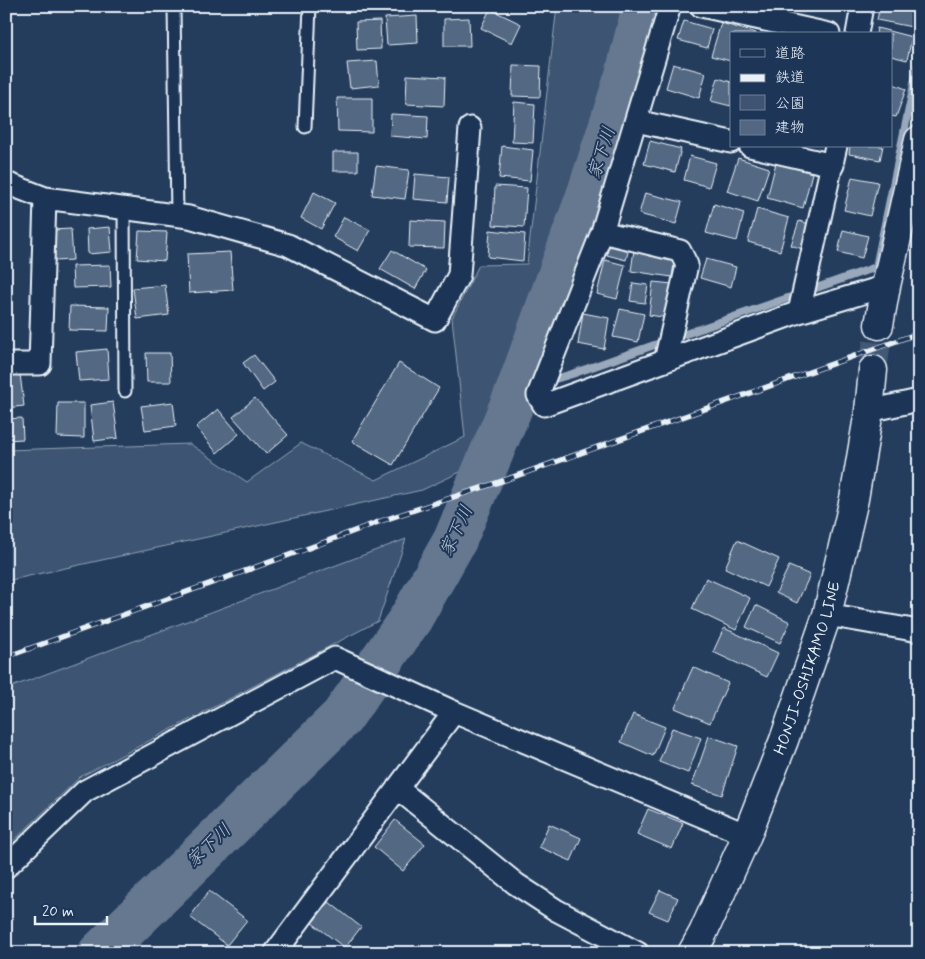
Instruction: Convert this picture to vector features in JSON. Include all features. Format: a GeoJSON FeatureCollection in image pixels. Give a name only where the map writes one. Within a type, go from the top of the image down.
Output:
{"type":"FeatureCollection","features":[{"type":"Feature","properties":{"kind":"main road"},"geometry":{"type":"LineString","coordinates":[[879,325],[919,140]]}},
{"type":"Feature","properties":{"kind":"main road","name":"HONJI-OSHIKAMO LINE"},"geometry":{"type":"LineString","coordinates":[[692,953],[703,933],[747,834],[784,740],[828,615],[854,499],[869,412],[873,370]]}},
{"type":"Feature","properties":{"kind":"street"},"geometry":{"type":"LineString","coordinates":[[670,6],[602,232],[538,395],[544,406],[799,312],[886,286]]}},
{"type":"Feature","properties":{"kind":"street"},"geometry":{"type":"LineString","coordinates":[[701,6],[820,32]]}},
{"type":"Feature","properties":{"kind":"street"},"geometry":{"type":"LineString","coordinates":[[857,32],[862,6]]}},
{"type":"Feature","properties":{"kind":"street"},"geometry":{"type":"LineString","coordinates":[[636,121],[730,142]]}},
{"type":"Feature","properties":{"kind":"street"},"geometry":{"type":"LineString","coordinates":[[6,182],[45,198],[189,217],[288,245],[435,320],[459,275],[470,128]]}},
{"type":"Feature","properties":{"kind":"street"},"geometry":{"type":"LineString","coordinates":[[767,148],[835,156],[799,312]]}},
{"type":"Feature","properties":{"kind":"street"},"geometry":{"type":"LineString","coordinates":[[6,364],[40,364],[45,198]]}},
{"type":"Feature","properties":{"kind":"street"},"geometry":{"type":"LineString","coordinates":[[602,232],[680,251],[687,265],[665,361]]}},
{"type":"Feature","properties":{"kind":"street"},"geometry":{"type":"LineString","coordinates":[[869,412],[919,400]]}},
{"type":"Feature","properties":{"kind":"street"},"geometry":{"type":"LineString","coordinates":[[828,615],[919,631]]}},
{"type":"Feature","properties":{"kind":"street"},"geometry":{"type":"LineString","coordinates":[[6,867],[85,791],[335,658],[454,712],[747,834]]}},
{"type":"Feature","properties":{"kind":"street"},"geometry":{"type":"LineString","coordinates":[[275,953],[454,712]]}},
{"type":"Feature","properties":{"kind":"street"},"geometry":{"type":"LineString","coordinates":[[397,788],[516,884],[556,910],[638,953]]}},
{"type":"Feature","properties":{"kind":"lane"},"geometry":{"type":"LineString","coordinates":[[174,6],[177,216]]}},
{"type":"Feature","properties":{"kind":"lane"},"geometry":{"type":"LineString","coordinates":[[306,127],[310,6]]}},
{"type":"Feature","properties":{"kind":"lane"},"geometry":{"type":"LineString","coordinates":[[124,208],[125,391]]}},
{"type":"Feature","properties":{"kind":"green space"},"geometry":{"type":"Polygon","coordinates":[[[557,6],[637,6],[621,68],[517,384],[475,465],[422,490],[6,581],[6,450],[190,444],[247,482],[301,443],[376,480],[465,437],[452,318],[479,265],[527,264],[557,6]]]}},
{"type":"Feature","properties":{"kind":"green space"},"geometry":{"type":"Polygon","coordinates":[[[406,539],[378,621],[80,777],[6,848],[6,689],[406,539]]]}},
{"type":"Feature","properties":{"kind":"building"},"geometry":{"type":"Polygon","coordinates":[[[880,6],[909,6],[916,8],[912,27],[877,20],[880,6]]]}},
{"type":"Feature","properties":{"kind":"building"},"geometry":{"type":"Polygon","coordinates":[[[490,9],[521,24],[512,43],[481,28],[490,9]]]}},
{"type":"Feature","properties":{"kind":"building"},"geometry":{"type":"Polygon","coordinates":[[[417,16],[418,43],[387,45],[385,18],[417,16]]]}},
{"type":"Feature","properties":{"kind":"building"},"geometry":{"type":"Polygon","coordinates":[[[469,18],[470,46],[444,46],[444,19],[469,18]]]}},
{"type":"Feature","properties":{"kind":"building"},"geometry":{"type":"Polygon","coordinates":[[[380,21],[381,49],[357,50],[356,22],[380,21]]]}},
{"type":"Feature","properties":{"kind":"building"},"geometry":{"type":"Polygon","coordinates":[[[684,21],[712,29],[707,48],[678,40],[684,21]]]}},
{"type":"Feature","properties":{"kind":"building"},"geometry":{"type":"Polygon","coordinates":[[[721,23],[752,32],[730,32],[730,61],[711,56],[721,23]]]}},
{"type":"Feature","properties":{"kind":"building"},"geometry":{"type":"Polygon","coordinates":[[[877,28],[912,37],[907,60],[892,56],[892,32],[876,32],[877,28]]]}},
{"type":"Feature","properties":{"kind":"building"},"geometry":{"type":"Polygon","coordinates":[[[377,61],[379,85],[350,88],[347,63],[377,61]]]}},
{"type":"Feature","properties":{"kind":"building"},"geometry":{"type":"Polygon","coordinates":[[[673,64],[706,73],[699,98],[666,88],[673,64]]]}},
{"type":"Feature","properties":{"kind":"building"},"geometry":{"type":"Polygon","coordinates":[[[513,65],[541,66],[540,97],[512,96],[513,65]]]}},
{"type":"Feature","properties":{"kind":"building"},"geometry":{"type":"Polygon","coordinates":[[[407,75],[445,77],[444,106],[406,104],[407,75]]]}},
{"type":"Feature","properties":{"kind":"building"},"geometry":{"type":"Polygon","coordinates":[[[718,78],[730,82],[730,106],[711,101],[718,78]]]}},
{"type":"Feature","properties":{"kind":"building"},"geometry":{"type":"Polygon","coordinates":[[[892,83],[906,89],[896,117],[892,116],[892,83]]]}},
{"type":"Feature","properties":{"kind":"building"},"geometry":{"type":"Polygon","coordinates":[[[337,98],[372,98],[372,132],[338,131],[337,98]]]}},
{"type":"Feature","properties":{"kind":"building"},"geometry":{"type":"Polygon","coordinates":[[[514,102],[535,104],[533,143],[512,142],[514,102]]]}},
{"type":"Feature","properties":{"kind":"building"},"geometry":{"type":"Polygon","coordinates":[[[391,114],[428,116],[427,139],[390,136],[391,114]]]}},
{"type":"Feature","properties":{"kind":"building"},"geometry":{"type":"Polygon","coordinates":[[[650,141],[681,149],[675,172],[644,164],[650,141]]]}},
{"type":"Feature","properties":{"kind":"building"},"geometry":{"type":"Polygon","coordinates":[[[502,146],[533,150],[530,181],[499,178],[502,146]]]}},
{"type":"Feature","properties":{"kind":"building"},"geometry":{"type":"Polygon","coordinates":[[[850,148],[883,148],[880,160],[849,154],[850,148]]]}},
{"type":"Feature","properties":{"kind":"building"},"geometry":{"type":"Polygon","coordinates":[[[333,152],[358,152],[358,171],[333,171],[333,152]]]}},
{"type":"Feature","properties":{"kind":"building"},"geometry":{"type":"Polygon","coordinates":[[[690,156],[716,163],[709,187],[684,180],[690,156]]]}},
{"type":"Feature","properties":{"kind":"building"},"geometry":{"type":"Polygon","coordinates":[[[738,158],[769,168],[758,201],[727,191],[738,158]]]}},
{"type":"Feature","properties":{"kind":"building"},"geometry":{"type":"Polygon","coordinates":[[[776,163],[812,173],[803,208],[767,198],[776,163]]]}},
{"type":"Feature","properties":{"kind":"building"},"geometry":{"type":"Polygon","coordinates":[[[376,166],[409,170],[405,199],[372,195],[376,166]]]}},
{"type":"Feature","properties":{"kind":"building"},"geometry":{"type":"Polygon","coordinates":[[[415,174],[449,177],[447,202],[413,199],[415,174]]]}},
{"type":"Feature","properties":{"kind":"building"},"geometry":{"type":"Polygon","coordinates":[[[852,177],[878,182],[870,216],[844,210],[852,177]]]}},
{"type":"Feature","properties":{"kind":"building"},"geometry":{"type":"Polygon","coordinates":[[[495,186],[527,188],[524,227],[493,225],[495,186]]]}},
{"type":"Feature","properties":{"kind":"building"},"geometry":{"type":"Polygon","coordinates":[[[314,192],[335,203],[321,229],[301,218],[314,192]]]}},
{"type":"Feature","properties":{"kind":"building"},"geometry":{"type":"Polygon","coordinates":[[[645,193],[682,202],[676,224],[639,214],[645,193]]]}},
{"type":"Feature","properties":{"kind":"building"},"geometry":{"type":"Polygon","coordinates":[[[714,204],[744,213],[737,241],[706,233],[714,204]]]}},
{"type":"Feature","properties":{"kind":"building"},"geometry":{"type":"Polygon","coordinates":[[[757,209],[789,218],[780,251],[748,242],[757,209]]]}},
{"type":"Feature","properties":{"kind":"building"},"geometry":{"type":"Polygon","coordinates":[[[344,217],[370,230],[358,251],[333,237],[344,217]]]}},
{"type":"Feature","properties":{"kind":"building"},"geometry":{"type":"Polygon","coordinates":[[[410,220],[445,222],[444,248],[409,247],[410,220]]]}},
{"type":"Feature","properties":{"kind":"building"},"geometry":{"type":"Polygon","coordinates":[[[799,221],[809,224],[802,249],[791,245],[799,221]]]}},
{"type":"Feature","properties":{"kind":"building"},"geometry":{"type":"Polygon","coordinates":[[[110,227],[112,252],[88,254],[87,229],[110,227]]]}},
{"type":"Feature","properties":{"kind":"building"},"geometry":{"type":"Polygon","coordinates":[[[71,229],[73,260],[54,261],[52,230],[71,229]]]}},
{"type":"Feature","properties":{"kind":"building"},"geometry":{"type":"Polygon","coordinates":[[[490,230],[525,234],[523,261],[488,257],[490,230]]]}},
{"type":"Feature","properties":{"kind":"building"},"geometry":{"type":"Polygon","coordinates":[[[843,230],[868,236],[862,258],[838,252],[843,230]]]}},
{"type":"Feature","properties":{"kind":"building"},"geometry":{"type":"Polygon","coordinates":[[[139,231],[167,232],[165,261],[137,259],[139,231]]]}},
{"type":"Feature","properties":{"kind":"building"},"geometry":{"type":"Polygon","coordinates":[[[609,242],[629,248],[626,260],[607,255],[609,242]]]}},
{"type":"Feature","properties":{"kind":"building"},"geometry":{"type":"Polygon","coordinates":[[[392,250],[426,270],[415,289],[380,269],[392,250]]]}},
{"type":"Feature","properties":{"kind":"building"},"geometry":{"type":"Polygon","coordinates":[[[634,250],[675,257],[672,277],[631,271],[634,250]]]}},
{"type":"Feature","properties":{"kind":"building"},"geometry":{"type":"Polygon","coordinates":[[[230,252],[233,290],[189,293],[187,254],[230,252]]]}},
{"type":"Feature","properties":{"kind":"building"},"geometry":{"type":"Polygon","coordinates":[[[706,259],[736,267],[731,287],[700,278],[706,259]]]}},
{"type":"Feature","properties":{"kind":"building"},"geometry":{"type":"Polygon","coordinates":[[[605,260],[625,265],[617,299],[597,294],[605,260]]]}},
{"type":"Feature","properties":{"kind":"building"},"geometry":{"type":"Polygon","coordinates":[[[110,265],[111,287],[73,288],[72,266],[110,265]]]}},
{"type":"Feature","properties":{"kind":"building"},"geometry":{"type":"Polygon","coordinates":[[[653,282],[673,284],[669,318],[649,315],[653,282]]]}},
{"type":"Feature","properties":{"kind":"building"},"geometry":{"type":"Polygon","coordinates":[[[633,283],[648,285],[645,303],[630,301],[633,283]]]}},
{"type":"Feature","properties":{"kind":"building"},"geometry":{"type":"Polygon","coordinates":[[[165,285],[169,315],[137,319],[133,288],[165,285]]]}},
{"type":"Feature","properties":{"kind":"building"},"geometry":{"type":"Polygon","coordinates":[[[70,306],[109,307],[108,331],[69,330],[70,306]]]}},
{"type":"Feature","properties":{"kind":"building"},"geometry":{"type":"Polygon","coordinates":[[[620,309],[644,314],[638,342],[613,337],[620,309]]]}},
{"type":"Feature","properties":{"kind":"building"},"geometry":{"type":"Polygon","coordinates":[[[583,313],[609,318],[604,349],[578,344],[583,313]]]}},
{"type":"Feature","properties":{"kind":"building"},"geometry":{"type":"Polygon","coordinates":[[[107,349],[109,379],[79,381],[76,352],[107,349]]]}},
{"type":"Feature","properties":{"kind":"building"},"geometry":{"type":"Polygon","coordinates":[[[146,353],[170,353],[171,382],[147,382],[146,353]]]}},
{"type":"Feature","properties":{"kind":"building"},"geometry":{"type":"Polygon","coordinates":[[[254,355],[275,382],[263,391],[243,363],[254,355]]]}},
{"type":"Feature","properties":{"kind":"building"},"geometry":{"type":"Polygon","coordinates":[[[399,363],[439,388],[393,465],[352,441],[399,363]]]}},
{"type":"Feature","properties":{"kind":"building"},"geometry":{"type":"Polygon","coordinates":[[[20,374],[24,406],[6,408],[6,376],[20,374]]]}},
{"type":"Feature","properties":{"kind":"building"},"geometry":{"type":"Polygon","coordinates":[[[255,398],[288,435],[266,454],[233,417],[255,398]]]}},
{"type":"Feature","properties":{"kind":"building"},"geometry":{"type":"Polygon","coordinates":[[[113,402],[118,438],[94,441],[90,405],[113,402]]]}},
{"type":"Feature","properties":{"kind":"building"},"geometry":{"type":"Polygon","coordinates":[[[173,402],[176,426],[145,430],[141,406],[173,402]]]}},
{"type":"Feature","properties":{"kind":"building"},"geometry":{"type":"Polygon","coordinates":[[[58,403],[84,403],[84,438],[57,437],[58,403]]]}},
{"type":"Feature","properties":{"kind":"building"},"geometry":{"type":"Polygon","coordinates":[[[218,409],[239,434],[217,453],[196,427],[218,409]]]}},
{"type":"Feature","properties":{"kind":"building"},"geometry":{"type":"Polygon","coordinates":[[[22,418],[23,439],[6,440],[6,419],[22,418]]]}},
{"type":"Feature","properties":{"kind":"building"},"geometry":{"type":"Polygon","coordinates":[[[737,540],[779,559],[766,587],[725,568],[737,540]]]}},
{"type":"Feature","properties":{"kind":"building"},"geometry":{"type":"Polygon","coordinates":[[[789,566],[810,575],[797,603],[776,593],[789,566]]]}},
{"type":"Feature","properties":{"kind":"building"},"geometry":{"type":"Polygon","coordinates":[[[706,578],[750,598],[736,630],[692,609],[706,578]]]}},
{"type":"Feature","properties":{"kind":"building"},"geometry":{"type":"Polygon","coordinates":[[[756,605],[790,622],[780,643],[746,627],[756,605]]]}},
{"type":"Feature","properties":{"kind":"building"},"geometry":{"type":"Polygon","coordinates":[[[724,628],[778,653],[767,677],[713,652],[724,628]]]}},
{"type":"Feature","properties":{"kind":"building"},"geometry":{"type":"Polygon","coordinates":[[[693,667],[728,683],[710,723],[675,708],[693,667]]]}},
{"type":"Feature","properties":{"kind":"building"},"geometry":{"type":"Polygon","coordinates":[[[633,714],[665,727],[653,756],[621,742],[633,714]]]}},
{"type":"Feature","properties":{"kind":"building"},"geometry":{"type":"Polygon","coordinates":[[[672,728],[701,738],[688,773],[659,762],[672,728]]]}},
{"type":"Feature","properties":{"kind":"building"},"geometry":{"type":"Polygon","coordinates":[[[709,736],[738,746],[722,795],[692,785],[709,736]]]}},
{"type":"Feature","properties":{"kind":"building"},"geometry":{"type":"Polygon","coordinates":[[[648,809],[683,823],[672,849],[637,834],[648,809]]]}},
{"type":"Feature","properties":{"kind":"building"},"geometry":{"type":"Polygon","coordinates":[[[395,820],[425,844],[403,871],[374,847],[395,820]]]}},
{"type":"Feature","properties":{"kind":"building"},"geometry":{"type":"Polygon","coordinates":[[[549,824],[581,838],[571,861],[539,847],[549,824]]]}},
{"type":"Feature","properties":{"kind":"building"},"geometry":{"type":"Polygon","coordinates":[[[660,890],[678,898],[668,920],[649,912],[660,890]]]}},
{"type":"Feature","properties":{"kind":"building"},"geometry":{"type":"Polygon","coordinates":[[[209,891],[247,920],[227,945],[190,917],[209,891]]]}},
{"type":"Feature","properties":{"kind":"building"},"geometry":{"type":"Polygon","coordinates":[[[329,902],[361,927],[345,948],[312,923],[329,902]]]}},
{"type":"Feature","properties":{"kind":"waterway","name":"家下川"},"geometry":{"type":"LineString","coordinates":[[100,953],[342,717],[411,618],[455,540],[518,390],[589,193],[627,75],[644,6]]}},
{"type":"Feature","properties":{"kind":"waterway"},"geometry":{"type":"LineString","coordinates":[[518,390],[572,374],[876,267],[919,60]]}},
{"type":"Feature","properties":{"kind":"tunnel"},"geometry":{"type":"LineString","coordinates":[[873,370],[879,325]]}},
{"type":"Feature","properties":{"kind":"railway"},"geometry":{"type":"LineString","coordinates":[[6,657],[381,521],[502,481],[919,333]]}}]}
